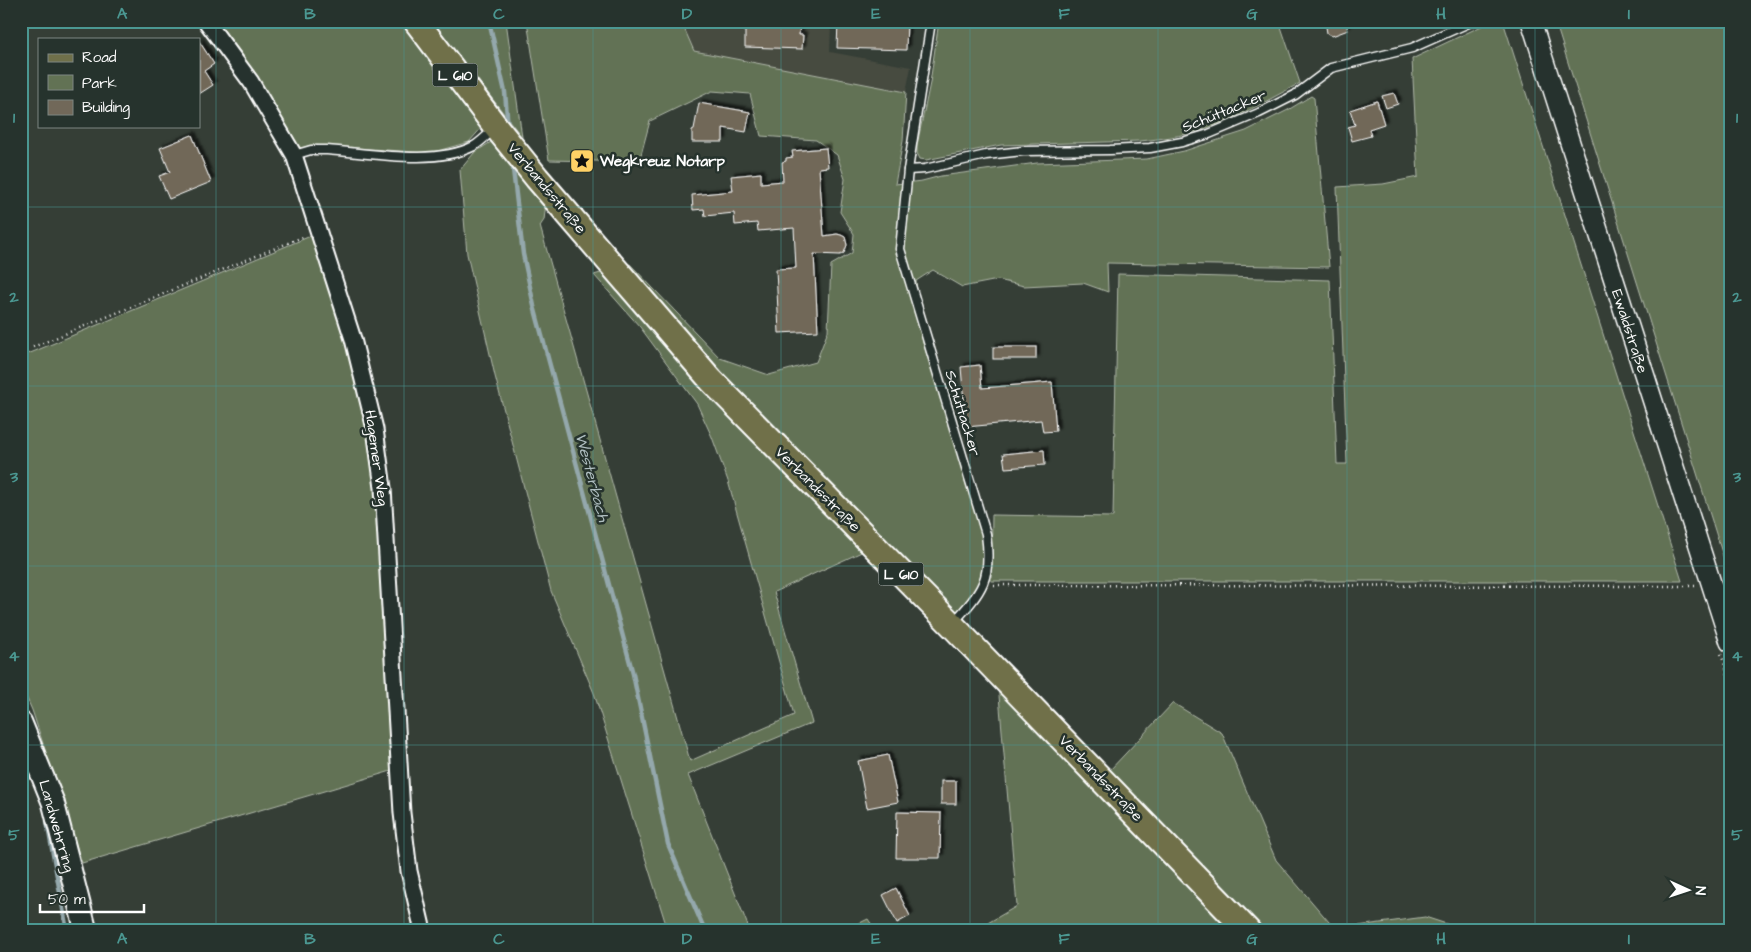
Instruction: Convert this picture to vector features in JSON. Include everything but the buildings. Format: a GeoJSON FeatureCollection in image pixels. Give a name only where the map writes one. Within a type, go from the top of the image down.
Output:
{"type":"FeatureCollection","features":[{"type":"Feature","properties":{"kind":"main road","name":"Verbandsstraße"},"geometry":{"type":"LineString","coordinates":[[416,21],[506,140],[711,380],[952,625],[1248,931]]}},
{"type":"Feature","properties":{"kind":"main road","name":"Landwehrring"},"geometry":{"type":"LineString","coordinates":[[21,723],[53,802],[86,931]]}},
{"type":"Feature","properties":{"kind":"street","name":"Hagemer Weg"},"geometry":{"type":"LineString","coordinates":[[206,21],[251,82],[294,155],[353,339],[375,429],[383,488],[402,813],[409,871],[423,931]]}},
{"type":"Feature","properties":{"kind":"street","name":"Ewaldstraße"},"geometry":{"type":"LineString","coordinates":[[1531,21],[1730,642]]}},
{"type":"Feature","properties":{"kind":"lane","name":"Schüttacker"},"geometry":{"type":"LineString","coordinates":[[929,21],[930,28],[908,170],[900,249],[986,534],[988,562],[983,585],[972,602],[952,625]]}},
{"type":"Feature","properties":{"kind":"lane","name":"Schüttacker"},"geometry":{"type":"LineString","coordinates":[[908,170],[924,169],[986,155],[1023,151],[1140,148],[1182,142],[1209,134],[1259,113],[1295,95],[1330,68],[1412,48],[1473,21]]}},
{"type":"Feature","properties":{"kind":"lane"},"geometry":{"type":"LineString","coordinates":[[294,155],[311,150],[327,150],[432,157],[452,154],[475,146],[506,140]]}},
{"type":"Feature","properties":{"kind":"path"},"geometry":{"type":"LineString","coordinates":[[33,347],[318,230]]}},
{"type":"Feature","properties":{"kind":"path"},"geometry":{"type":"LineString","coordinates":[[983,585],[1699,586]]}},
{"type":"Feature","properties":{"kind":"shaded area"},"geometry":{"type":"Polygon","coordinates":[[[681,21],[831,21],[830,52],[911,67],[906,92],[694,51],[681,21]]]}},
{"type":"Feature","properties":{"kind":"green space"},"geometry":{"type":"Polygon","coordinates":[[[217,21],[404,21],[484,125],[469,142],[430,153],[313,145],[298,149],[242,54],[217,21]]]}},
{"type":"Feature","properties":{"kind":"green space"},"geometry":{"type":"Polygon","coordinates":[[[432,21],[506,21],[522,137],[432,21]]]}},
{"type":"Feature","properties":{"kind":"green space"},"geometry":{"type":"Polygon","coordinates":[[[527,21],[681,21],[694,51],[906,92],[903,141],[895,184],[1037,163],[1147,159],[1184,151],[1246,131],[1311,96],[1314,98],[1329,267],[1107,263],[1108,292],[1083,283],[1024,286],[998,280],[962,287],[933,270],[916,281],[923,343],[986,534],[982,575],[975,592],[955,615],[866,550],[774,592],[812,723],[688,775],[750,931],[668,931],[594,693],[551,591],[495,376],[467,254],[460,170],[474,153],[494,140],[546,203],[544,220],[540,226],[690,761],[794,715],[728,481],[712,437],[697,404],[640,327],[594,275],[630,264],[720,358],[769,375],[816,362],[828,331],[831,265],[852,253],[854,234],[840,212],[845,179],[837,155],[816,140],[761,136],[750,94],[712,91],[650,121],[639,162],[549,160],[527,21]]]}},
{"type":"Feature","properties":{"kind":"green space"},"geometry":{"type":"Polygon","coordinates":[[[939,21],[1279,21],[1300,83],[1227,120],[1179,136],[1140,141],[1001,145],[926,160],[920,159],[917,153],[917,145],[930,83],[939,21]]]}},
{"type":"Feature","properties":{"kind":"green space"},"geometry":{"type":"Polygon","coordinates":[[[1492,21],[1503,21],[1682,581],[991,581],[992,515],[1113,517],[1118,274],[1330,280],[1337,464],[1347,464],[1337,187],[1383,184],[1418,177],[1412,59],[1492,21]]]}},
{"type":"Feature","properties":{"kind":"green space"},"geometry":{"type":"Polygon","coordinates":[[[1555,21],[1730,21],[1730,575],[1729,575],[1555,21]]]}},
{"type":"Feature","properties":{"kind":"green space"},"geometry":{"type":"Polygon","coordinates":[[[313,235],[350,342],[370,430],[379,488],[398,769],[82,863],[32,710],[21,685],[21,344],[28,354],[313,235]]]}},
{"type":"Feature","properties":{"kind":"green space"},"geometry":{"type":"Polygon","coordinates":[[[998,684],[1236,931],[974,931],[1017,906],[998,684]]]}},
{"type":"Feature","properties":{"kind":"green space"},"geometry":{"type":"Polygon","coordinates":[[[1173,703],[1222,733],[1276,860],[1335,929],[1425,917],[1468,931],[1264,931],[1109,771],[1173,703]]]}},
{"type":"Feature","properties":{"kind":"green space"},"geometry":{"type":"Polygon","coordinates":[[[868,919],[876,931],[843,931],[868,919]]]}},
{"type":"Feature","properties":{"kind":"waterway","name":"Westerbach"},"geometry":{"type":"LineString","coordinates":[[489,21],[505,92],[508,128]]}},
{"type":"Feature","properties":{"kind":"waterway","name":"Westerbach"},"geometry":{"type":"LineString","coordinates":[[512,161],[523,254],[534,306],[633,674],[668,844],[705,931]]}},
{"type":"Feature","properties":{"kind":"waterway"},"geometry":{"type":"LineString","coordinates":[[47,821],[67,931]]}},
{"type":"Feature","properties":{"kind":"place","name":"Wegkreuz Notarp"},"geometry":{"type":"Point","coordinates":[582,161]}}]}
